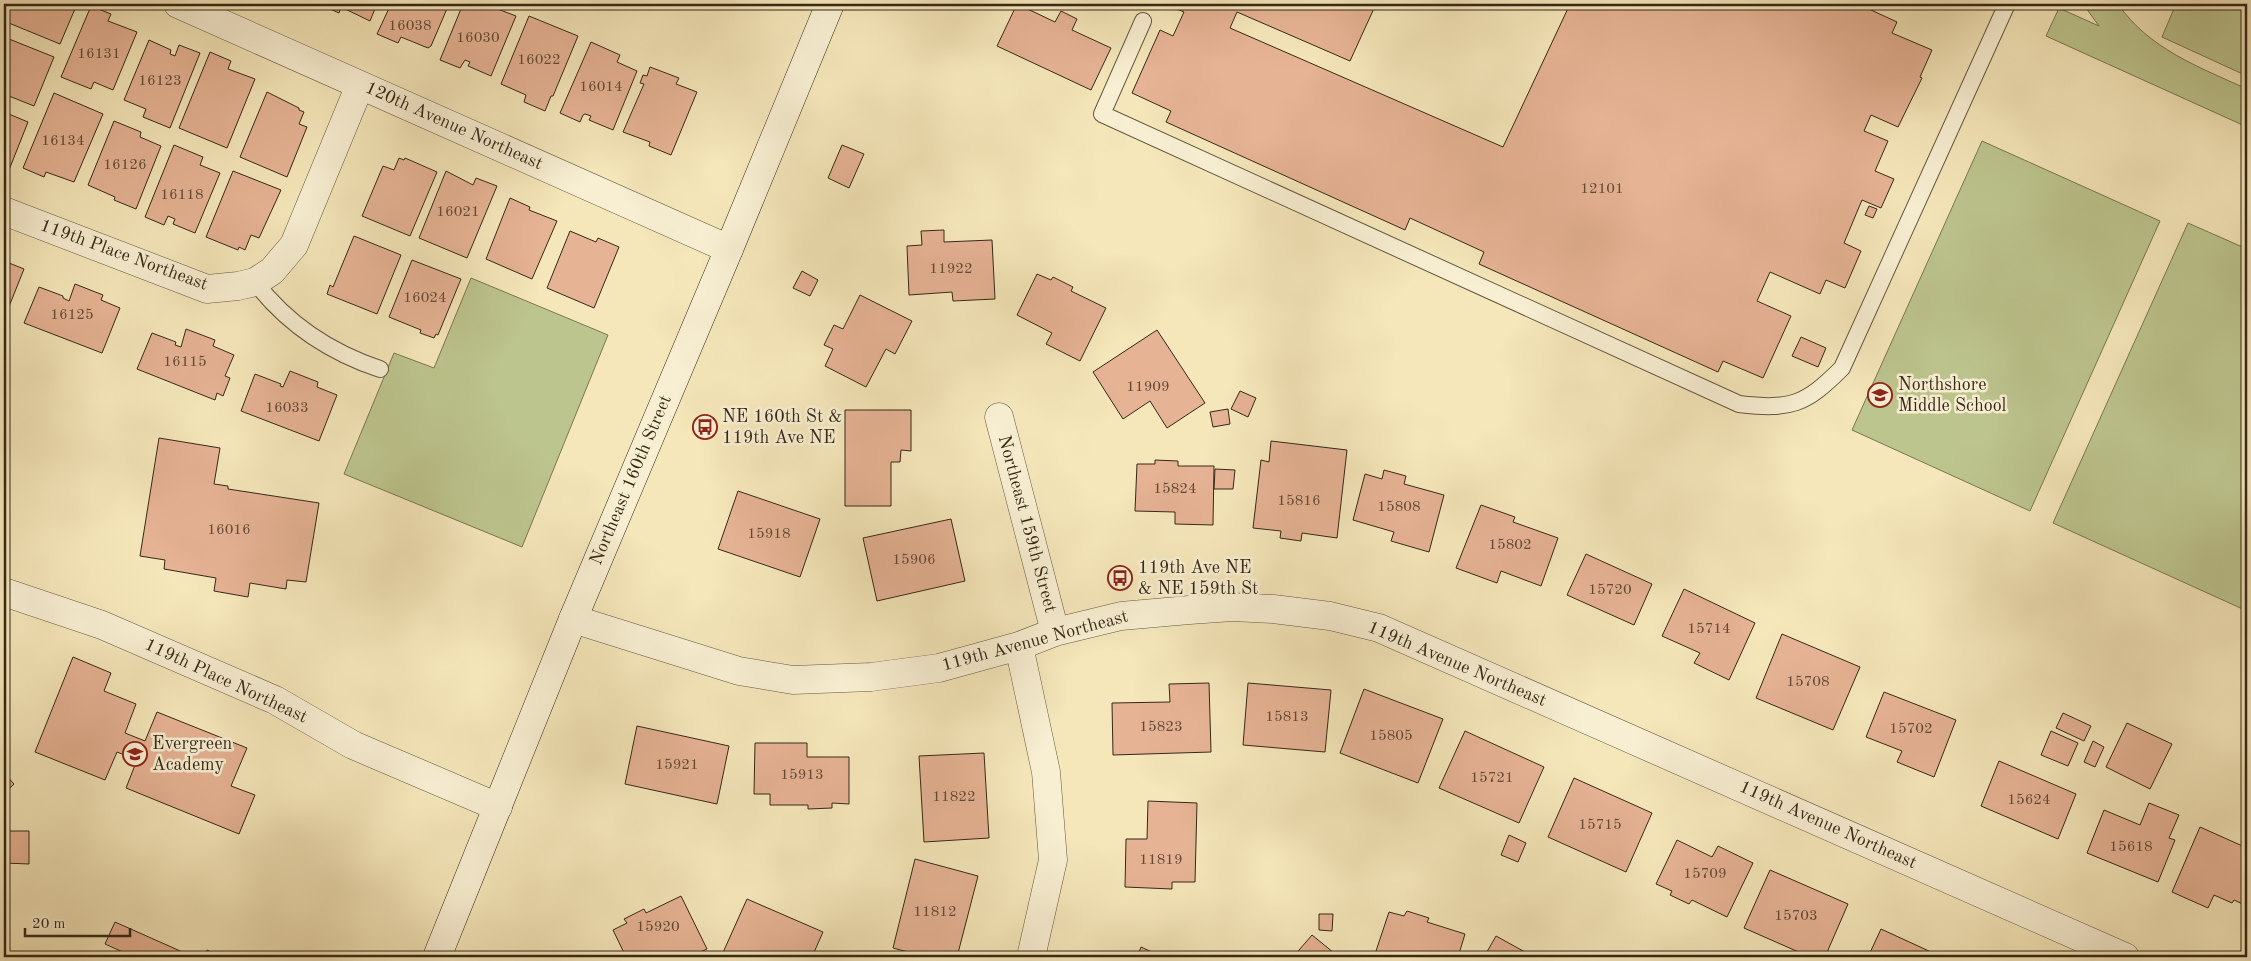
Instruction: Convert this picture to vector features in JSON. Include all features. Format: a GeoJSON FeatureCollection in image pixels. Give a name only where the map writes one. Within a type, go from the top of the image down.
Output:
{"type":"FeatureCollection","features":[{"type":"Feature","properties":{"kind":"street","name":"120th Avenue Northeast"},"geometry":{"type":"LineString","coordinates":[[178,4],[729,249]]}},
{"type":"Feature","properties":{"kind":"street","name":"Northeast 160th Street"},"geometry":{"type":"LineString","coordinates":[[437,957],[573,619],[830,4]]}},
{"type":"Feature","properties":{"kind":"street"},"geometry":{"type":"LineString","coordinates":[[263,277],[294,245],[360,85]]}},
{"type":"Feature","properties":{"kind":"street","name":"119th Place Northeast"},"geometry":{"type":"LineString","coordinates":[[4,211],[207,290],[238,286],[263,277]]}},
{"type":"Feature","properties":{"kind":"street","name":"Northeast 159th Street"},"geometry":{"type":"LineString","coordinates":[[999,417],[1055,632]]}},
{"type":"Feature","properties":{"kind":"street","name":"119th Place Northeast"},"geometry":{"type":"LineString","coordinates":[[4,592],[102,625],[275,700],[353,744],[498,807]]}},
{"type":"Feature","properties":{"kind":"street","name":"119th Avenue Northeast"},"geometry":{"type":"LineString","coordinates":[[573,619],[739,671],[793,680],[871,677],[939,668],[1019,646],[1055,632],[1121,616],[1232,607],[1330,616],[1379,628],[2126,957]]}},
{"type":"Feature","properties":{"kind":"street"},"geometry":{"type":"LineString","coordinates":[[1019,646],[1046,772],[1053,860],[1031,957]]}},
{"type":"Feature","properties":{"kind":"lane"},"geometry":{"type":"LineString","coordinates":[[1143,21],[1102,114],[1739,404],[1766,407],[1793,404],[1820,391],[1842,368],[2007,4]]}},
{"type":"Feature","properties":{"kind":"lane"},"geometry":{"type":"LineString","coordinates":[[263,277],[276,307],[301,330],[338,353],[380,369]]}},
{"type":"Feature","properties":{"kind":"green space"},"geometry":{"type":"Polygon","coordinates":[[[2083,4],[2118,4],[2130,20],[2160,45],[2193,64],[2247,89],[2247,127],[2046,36],[2059,8],[2099,26],[2083,4]]]}},
{"type":"Feature","properties":{"kind":"green space"},"geometry":{"type":"Polygon","coordinates":[[[2176,4],[2247,4],[2247,76],[2162,37],[2176,4]]]}},
{"type":"Feature","properties":{"kind":"green space"},"geometry":{"type":"Polygon","coordinates":[[[1982,141],[2160,221],[2030,511],[1852,430],[1982,141]]]}},
{"type":"Feature","properties":{"kind":"green space"},"geometry":{"type":"Polygon","coordinates":[[[2188,223],[2247,249],[2247,611],[2053,523],[2188,223]]]}},
{"type":"Feature","properties":{"kind":"green space"},"geometry":{"type":"Polygon","coordinates":[[[471,278],[608,335],[522,547],[344,474],[394,353],[434,368],[471,278]]]}},
{"type":"Feature","properties":{"kind":"building"},"geometry":{"type":"Polygon","coordinates":[[[4,4],[77,4],[60,44],[4,21],[4,4]]]}},
{"type":"Feature","properties":{"kind":"building"},"geometry":{"type":"Polygon","coordinates":[[[319,4],[377,4],[370,21],[341,7],[339,13],[319,4]]]}},
{"type":"Feature","properties":{"kind":"building"},"geometry":{"type":"Polygon","coordinates":[[[391,4],[449,4],[431,46],[428,48],[401,37],[398,43],[377,34],[391,4]]]}},
{"type":"Feature","properties":{"kind":"building"},"geometry":{"type":"Polygon","coordinates":[[[463,4],[497,4],[495,8],[516,16],[491,76],[468,66],[470,62],[465,60],[460,68],[440,60],[463,4]]]}},
{"type":"Feature","properties":{"kind":"building"},"geometry":{"type":"Polygon","coordinates":[[[1017,4],[1055,22],[1061,11],[1077,19],[1072,30],[1111,48],[1091,90],[997,46],[1017,4]]]}},
{"type":"Feature","properties":{"kind":"building"},"geometry":{"type":"Polygon","coordinates":[[[1165,4],[1376,4],[1350,61],[1237,12],[1230,28],[1503,147],[1570,4],[1858,4],[1897,22],[1892,33],[1932,50],[1920,77],[1922,78],[1898,127],[1871,115],[1864,131],[1888,141],[1875,171],[1894,179],[1881,208],[1862,200],[1844,243],[1861,251],[1845,288],[1826,280],[1820,294],[1770,272],[1757,301],[1791,316],[1763,378],[1723,361],[1718,372],[1479,264],[1484,252],[1410,218],[1405,230],[1166,122],[1171,111],[1132,93],[1160,30],[1173,36],[1184,12],[1165,4]]]}},
{"type":"Feature","properties":{"kind":"building"},"geometry":{"type":"Polygon","coordinates":[[[91,6],[111,14],[108,21],[137,32],[113,90],[94,82],[91,89],[61,77],[91,6]]]}},
{"type":"Feature","properties":{"kind":"building"},"geometry":{"type":"Polygon","coordinates":[[[529,16],[578,36],[545,111],[524,102],[526,95],[501,84],[529,16]]]}},
{"type":"Feature","properties":{"kind":"building"},"geometry":{"type":"Polygon","coordinates":[[[4,37],[54,57],[34,106],[4,94],[4,37]]]}},
{"type":"Feature","properties":{"kind":"building"},"geometry":{"type":"Polygon","coordinates":[[[149,40],[171,50],[170,54],[175,56],[179,45],[200,53],[170,128],[143,117],[146,109],[124,100],[149,40]]]}},
{"type":"Feature","properties":{"kind":"building"},"geometry":{"type":"Polygon","coordinates":[[[591,42],[620,55],[617,62],[637,71],[613,130],[589,120],[591,116],[585,114],[580,122],[560,113],[591,42]]]}},
{"type":"Feature","properties":{"kind":"building"},"geometry":{"type":"Polygon","coordinates":[[[210,52],[231,61],[228,69],[255,79],[227,148],[179,128],[210,52]]]}},
{"type":"Feature","properties":{"kind":"building"},"geometry":{"type":"Polygon","coordinates":[[[650,67],[679,78],[676,84],[697,92],[671,155],[649,146],[650,142],[623,132],[644,84],[640,83],[643,75],[647,76],[650,67]]]}},
{"type":"Feature","properties":{"kind":"building"},"geometry":{"type":"Polygon","coordinates":[[[267,92],[304,112],[299,124],[307,127],[287,177],[240,157],[267,92]]]}},
{"type":"Feature","properties":{"kind":"building"},"geometry":{"type":"Polygon","coordinates":[[[54,93],[103,114],[74,182],[46,172],[44,177],[23,168],[54,93]]]}},
{"type":"Feature","properties":{"kind":"building"},"geometry":{"type":"Polygon","coordinates":[[[4,112],[28,122],[9,170],[4,168],[4,112]]]}},
{"type":"Feature","properties":{"kind":"building"},"geometry":{"type":"Polygon","coordinates":[[[114,121],[141,132],[140,137],[161,146],[136,209],[114,200],[115,197],[88,185],[114,121]]]}},
{"type":"Feature","properties":{"kind":"building"},"geometry":{"type":"Polygon","coordinates":[[[174,145],[203,157],[200,165],[220,173],[195,233],[173,224],[175,219],[168,216],[164,225],[145,217],[174,145]]]}},
{"type":"Feature","properties":{"kind":"building"},"geometry":{"type":"Polygon","coordinates":[[[842,145],[864,154],[849,188],[828,178],[842,145]]]}},
{"type":"Feature","properties":{"kind":"building"},"geometry":{"type":"Polygon","coordinates":[[[399,158],[404,160],[405,158],[437,172],[410,236],[362,216],[383,166],[394,170],[399,158]]]}},
{"type":"Feature","properties":{"kind":"building"},"geometry":{"type":"Polygon","coordinates":[[[233,171],[281,190],[259,238],[251,235],[245,250],[239,247],[238,250],[206,237],[233,171]]]}},
{"type":"Feature","properties":{"kind":"building"},"geometry":{"type":"Polygon","coordinates":[[[446,171],[473,185],[476,178],[497,186],[467,258],[419,238],[446,171]]]}},
{"type":"Feature","properties":{"kind":"building"},"geometry":{"type":"Polygon","coordinates":[[[510,198],[530,207],[529,210],[557,221],[532,279],[486,259],[510,198]]]}},
{"type":"Feature","properties":{"kind":"building"},"geometry":{"type":"Polygon","coordinates":[[[1869,206],[1877,209],[1873,218],[1865,215],[1869,206]]]}},
{"type":"Feature","properties":{"kind":"building"},"geometry":{"type":"Polygon","coordinates":[[[944,230],[944,242],[992,240],[995,299],[953,301],[952,292],[909,295],[907,246],[922,245],[921,231],[944,230]]]}},
{"type":"Feature","properties":{"kind":"building"},"geometry":{"type":"Polygon","coordinates":[[[570,231],[596,242],[598,238],[619,247],[594,308],[547,288],[570,231]]]}},
{"type":"Feature","properties":{"kind":"building"},"geometry":{"type":"Polygon","coordinates":[[[354,236],[401,255],[377,314],[327,294],[330,285],[333,287],[354,236]]]}},
{"type":"Feature","properties":{"kind":"building"},"geometry":{"type":"Polygon","coordinates":[[[412,260],[461,279],[438,335],[436,334],[434,338],[420,333],[421,330],[389,317],[412,260]]]}},
{"type":"Feature","properties":{"kind":"building"},"geometry":{"type":"Polygon","coordinates":[[[4,261],[24,269],[6,314],[4,313],[4,261]]]}},
{"type":"Feature","properties":{"kind":"building"},"geometry":{"type":"Polygon","coordinates":[[[802,271],[818,280],[810,296],[793,288],[802,271]]]}},
{"type":"Feature","properties":{"kind":"building"},"geometry":{"type":"Polygon","coordinates":[[[1037,274],[1051,280],[1053,277],[1073,287],[1071,291],[1106,308],[1080,361],[1046,344],[1052,333],[1017,315],[1037,274]]]}},
{"type":"Feature","properties":{"kind":"building"},"geometry":{"type":"Polygon","coordinates":[[[75,284],[103,295],[101,300],[120,308],[102,353],[24,323],[39,287],[63,296],[63,298],[69,301],[75,284]]]}},
{"type":"Feature","properties":{"kind":"building"},"geometry":{"type":"Polygon","coordinates":[[[860,295],[912,321],[895,354],[886,349],[866,387],[825,366],[833,349],[824,345],[834,325],[843,329],[860,295]]]}},
{"type":"Feature","properties":{"kind":"building"},"geometry":{"type":"Polygon","coordinates":[[[186,329],[215,340],[213,346],[234,355],[225,376],[230,378],[223,396],[217,393],[215,400],[137,369],[152,333],[176,342],[175,345],[181,347],[186,329]]]}},
{"type":"Feature","properties":{"kind":"building"},"geometry":{"type":"Polygon","coordinates":[[[1157,330],[1205,403],[1167,428],[1150,401],[1123,419],[1093,372],[1157,330]]]}},
{"type":"Feature","properties":{"kind":"building"},"geometry":{"type":"Polygon","coordinates":[[[1801,337],[1826,348],[1818,367],[1792,356],[1801,337]]]}},
{"type":"Feature","properties":{"kind":"building"},"geometry":{"type":"Polygon","coordinates":[[[290,371],[318,382],[317,387],[337,395],[319,441],[241,411],[255,374],[281,384],[280,386],[283,387],[290,371]]]}},
{"type":"Feature","properties":{"kind":"building"},"geometry":{"type":"Polygon","coordinates":[[[1240,391],[1256,398],[1248,417],[1231,409],[1240,391]]]}},
{"type":"Feature","properties":{"kind":"building"},"geometry":{"type":"Polygon","coordinates":[[[1228,409],[1230,424],[1213,427],[1210,412],[1228,409]]]}},
{"type":"Feature","properties":{"kind":"building"},"geometry":{"type":"Polygon","coordinates":[[[845,410],[911,410],[911,451],[901,450],[900,462],[891,462],[891,506],[845,506],[845,410]]]}},
{"type":"Feature","properties":{"kind":"building"},"geometry":{"type":"Polygon","coordinates":[[[159,438],[220,448],[214,484],[228,486],[228,489],[319,503],[306,582],[287,580],[286,589],[250,583],[248,597],[214,591],[216,578],[164,569],[165,560],[140,556],[159,438]]]}},
{"type":"Feature","properties":{"kind":"building"},"geometry":{"type":"Polygon","coordinates":[[[1271,441],[1347,450],[1337,538],[1302,533],[1301,541],[1280,538],[1281,531],[1253,528],[1261,460],[1269,462],[1271,441]]]}},
{"type":"Feature","properties":{"kind":"building"},"geometry":{"type":"Polygon","coordinates":[[[1155,460],[1178,461],[1178,466],[1214,466],[1213,525],[1175,524],[1175,512],[1135,511],[1137,464],[1155,464],[1155,460]]]}},
{"type":"Feature","properties":{"kind":"building"},"geometry":{"type":"Polygon","coordinates":[[[1215,469],[1235,470],[1233,489],[1214,489],[1215,469]]]}},
{"type":"Feature","properties":{"kind":"building"},"geometry":{"type":"Polygon","coordinates":[[[1384,470],[1406,476],[1404,484],[1444,495],[1429,552],[1391,541],[1394,532],[1353,520],[1365,474],[1382,479],[1384,470]]]}},
{"type":"Feature","properties":{"kind":"building"},"geometry":{"type":"Polygon","coordinates":[[[738,491],[820,519],[800,577],[718,549],[738,491]]]}},
{"type":"Feature","properties":{"kind":"building"},"geometry":{"type":"Polygon","coordinates":[[[1481,505],[1515,517],[1513,522],[1558,538],[1541,586],[1501,571],[1497,583],[1456,568],[1481,505]]]}},
{"type":"Feature","properties":{"kind":"building"},"geometry":{"type":"Polygon","coordinates":[[[951,519],[965,581],[877,601],[863,538],[951,519]]]}},
{"type":"Feature","properties":{"kind":"building"},"geometry":{"type":"Polygon","coordinates":[[[1586,554],[1652,584],[1634,625],[1567,595],[1586,554]]]}},
{"type":"Feature","properties":{"kind":"building"},"geometry":{"type":"Polygon","coordinates":[[[1684,589],[1755,623],[1729,680],[1694,663],[1700,653],[1662,636],[1684,589]]]}},
{"type":"Feature","properties":{"kind":"building"},"geometry":{"type":"Polygon","coordinates":[[[1782,634],[1860,667],[1833,730],[1756,698],[1782,634]]]}},
{"type":"Feature","properties":{"kind":"building"},"geometry":{"type":"Polygon","coordinates":[[[73,657],[111,673],[104,691],[136,704],[125,733],[145,741],[157,712],[247,748],[231,786],[255,795],[239,834],[126,788],[137,760],[117,752],[105,780],[35,752],[73,657]]]}},
{"type":"Feature","properties":{"kind":"building"},"geometry":{"type":"Polygon","coordinates":[[[1209,683],[1211,752],[1113,755],[1112,703],[1170,702],[1169,684],[1209,683]]]}},
{"type":"Feature","properties":{"kind":"building"},"geometry":{"type":"Polygon","coordinates":[[[1248,683],[1331,690],[1325,752],[1243,745],[1248,683]]]}},
{"type":"Feature","properties":{"kind":"building"},"geometry":{"type":"Polygon","coordinates":[[[1364,689],[1443,719],[1418,783],[1340,753],[1364,689]]]}},
{"type":"Feature","properties":{"kind":"building"},"geometry":{"type":"Polygon","coordinates":[[[1884,692],[1956,720],[1934,777],[1897,762],[1902,751],[1866,737],[1884,692]]]}},
{"type":"Feature","properties":{"kind":"building"},"geometry":{"type":"Polygon","coordinates":[[[2063,713],[2091,726],[2084,741],[2056,728],[2063,713]]]}},
{"type":"Feature","properties":{"kind":"building"},"geometry":{"type":"Polygon","coordinates":[[[2127,723],[2172,744],[2150,789],[2106,767],[2127,723]]]}},
{"type":"Feature","properties":{"kind":"building"},"geometry":{"type":"Polygon","coordinates":[[[637,726],[729,746],[717,804],[625,784],[637,726]]]}},
{"type":"Feature","properties":{"kind":"building"},"geometry":{"type":"Polygon","coordinates":[[[1465,731],[1544,767],[1519,823],[1439,788],[1465,731]]]}},
{"type":"Feature","properties":{"kind":"building"},"geometry":{"type":"Polygon","coordinates":[[[2051,731],[2078,743],[2068,766],[2041,755],[2051,731]]]}},
{"type":"Feature","properties":{"kind":"building"},"geometry":{"type":"Polygon","coordinates":[[[2093,741],[2104,747],[2095,767],[2084,762],[2093,741]]]}},
{"type":"Feature","properties":{"kind":"building"},"geometry":{"type":"Polygon","coordinates":[[[755,743],[807,743],[807,757],[849,757],[849,804],[832,803],[832,808],[808,809],[808,805],[770,805],[770,794],[754,794],[755,743]]]}},
{"type":"Feature","properties":{"kind":"building"},"geometry":{"type":"Polygon","coordinates":[[[984,753],[989,838],[924,842],[919,756],[984,753]]]}},
{"type":"Feature","properties":{"kind":"building"},"geometry":{"type":"Polygon","coordinates":[[[1999,761],[2076,794],[2058,839],[1981,806],[1999,761]]]}},
{"type":"Feature","properties":{"kind":"building"},"geometry":{"type":"Polygon","coordinates":[[[4,773],[14,784],[4,794],[4,773]]]}},
{"type":"Feature","properties":{"kind":"building"},"geometry":{"type":"Polygon","coordinates":[[[1574,778],[1652,813],[1626,872],[1548,837],[1574,778]]]}},
{"type":"Feature","properties":{"kind":"building"},"geometry":{"type":"Polygon","coordinates":[[[1148,801],[1197,803],[1195,882],[1172,882],[1172,889],[1125,887],[1126,839],[1147,839],[1148,801]]]}},
{"type":"Feature","properties":{"kind":"building"},"geometry":{"type":"Polygon","coordinates":[[[2149,803],[2179,815],[2169,838],[2175,840],[2158,882],[2087,853],[2104,810],[2140,825],[2149,803]]]}},
{"type":"Feature","properties":{"kind":"building"},"geometry":{"type":"Polygon","coordinates":[[[2200,827],[2247,848],[2247,906],[2234,900],[2232,903],[2214,895],[2208,908],[2172,892],[2200,827]]]}},
{"type":"Feature","properties":{"kind":"building"},"geometry":{"type":"Polygon","coordinates":[[[4,831],[29,831],[29,864],[4,863],[4,831]]]}},
{"type":"Feature","properties":{"kind":"building"},"geometry":{"type":"Polygon","coordinates":[[[1509,835],[1526,843],[1518,862],[1501,855],[1509,835]]]}},
{"type":"Feature","properties":{"kind":"building"},"geometry":{"type":"Polygon","coordinates":[[[1677,840],[1712,857],[1718,846],[1753,863],[1727,917],[1692,900],[1689,904],[1670,895],[1672,891],[1656,884],[1677,840]]]}},
{"type":"Feature","properties":{"kind":"building"},"geometry":{"type":"Polygon","coordinates":[[[915,859],[978,876],[957,957],[927,957],[893,948],[915,859]]]}},
{"type":"Feature","properties":{"kind":"building"},"geometry":{"type":"Polygon","coordinates":[[[1770,870],[1848,904],[1825,957],[1810,957],[1744,928],[1770,870]]]}},
{"type":"Feature","properties":{"kind":"building"},"geometry":{"type":"Polygon","coordinates":[[[681,896],[707,949],[689,957],[671,957],[670,955],[666,957],[626,957],[613,930],[627,923],[624,919],[644,909],[646,913],[681,896]]]}},
{"type":"Feature","properties":{"kind":"building"},"geometry":{"type":"Polygon","coordinates":[[[747,899],[823,932],[812,957],[721,957],[747,899]]]}},
{"type":"Feature","properties":{"kind":"building"},"geometry":{"type":"Polygon","coordinates":[[[1407,911],[1429,918],[1427,922],[1465,934],[1458,957],[1374,957],[1389,912],[1404,916],[1407,911]]]}},
{"type":"Feature","properties":{"kind":"building"},"geometry":{"type":"Polygon","coordinates":[[[1319,914],[1333,914],[1332,931],[1319,930],[1319,914]]]}},
{"type":"Feature","properties":{"kind":"building"},"geometry":{"type":"Polygon","coordinates":[[[115,922],[187,954],[185,957],[134,957],[105,944],[115,922]]]}},
{"type":"Feature","properties":{"kind":"building"},"geometry":{"type":"Polygon","coordinates":[[[1881,929],[1942,957],[1868,957],[1881,929]]]}},
{"type":"Feature","properties":{"kind":"building"},"geometry":{"type":"Polygon","coordinates":[[[1312,935],[1339,957],[1293,957],[1312,935]]]}},
{"type":"Feature","properties":{"kind":"building"},"geometry":{"type":"Polygon","coordinates":[[[1496,936],[1534,957],[1484,957],[1496,936]]]}},
{"type":"Feature","properties":{"kind":"building"},"geometry":{"type":"Polygon","coordinates":[[[1141,947],[1163,957],[1137,957],[1141,947]]]}},
{"type":"Feature","properties":{"kind":"building"},"geometry":{"type":"Polygon","coordinates":[[[207,950],[223,957],[204,957],[207,950]]]}},
{"type":"Feature","properties":{"kind":"place","name":"Northshore Middle School"},"geometry":{"type":"Point","coordinates":[1880,395]}},
{"type":"Feature","properties":{"kind":"place","name":"NE 160th St & 119th Ave NE"},"geometry":{"type":"Point","coordinates":[705,427]}},
{"type":"Feature","properties":{"kind":"place","name":"119th Ave NE & NE 159th St"},"geometry":{"type":"Point","coordinates":[1120,578]}},
{"type":"Feature","properties":{"kind":"place","name":"Evergreen Academy"},"geometry":{"type":"Point","coordinates":[135,754]}}]}
